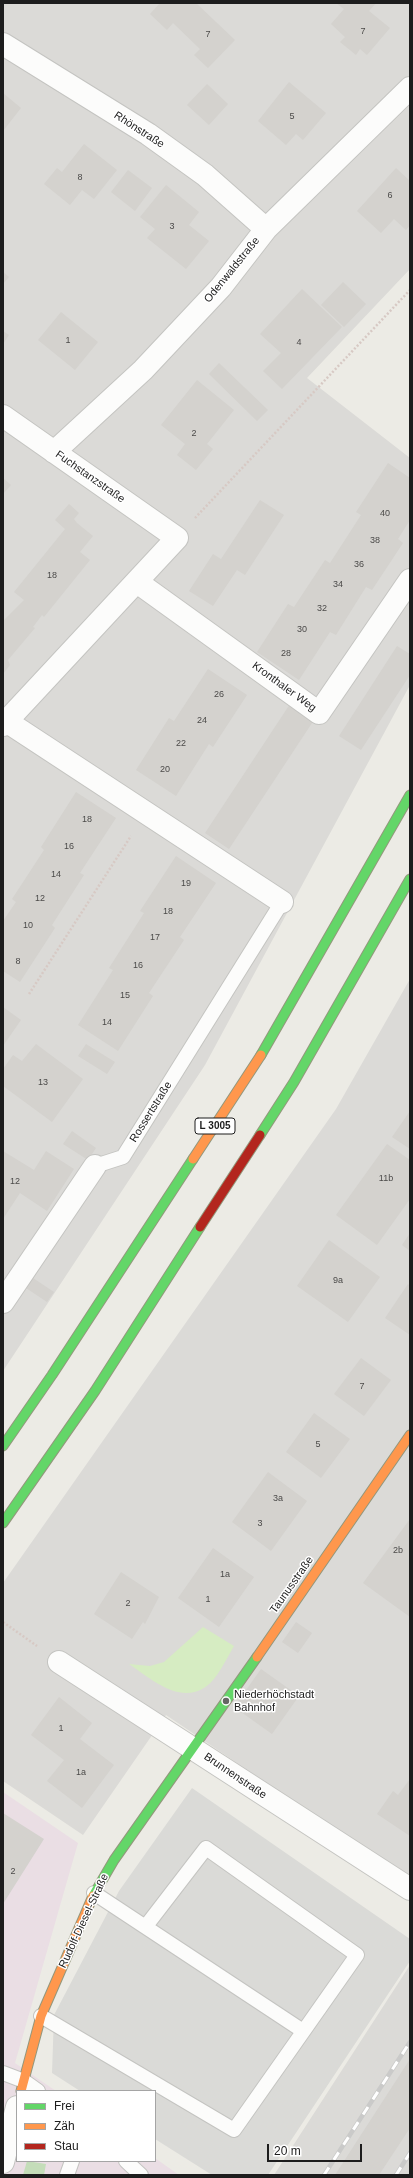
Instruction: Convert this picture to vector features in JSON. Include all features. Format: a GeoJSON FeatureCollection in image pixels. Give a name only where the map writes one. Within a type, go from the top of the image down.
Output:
{"type":"FeatureCollection","features":[{"type":"Feature","properties":{"kind":"main road","name":"L 3005"},"geometry":{"type":"LineString","coordinates":[[3,1446],[52,1375],[254,1068],[410,795]]}},
{"type":"Feature","properties":{"kind":"main road"},"geometry":{"type":"LineString","coordinates":[[3,1523],[95,1391],[294,1082],[410,879]]}},
{"type":"Feature","properties":{"kind":"main road","name":"Taunusstraße"},"geometry":{"type":"LineString","coordinates":[[194,1748],[410,1435]]}},
{"type":"Feature","properties":{"kind":"main road","name":"Rudolf-Diesel-Straße"},"geometry":{"type":"LineString","coordinates":[[22,2086],[41,2016],[94,1893],[114,1860],[194,1748]]}},
{"type":"Feature","properties":{"kind":"street","name":"Rhönstraße"},"geometry":{"type":"LineString","coordinates":[[3,44],[148,134],[205,175],[266,229]]}},
{"type":"Feature","properties":{"kind":"street","name":"Odenwaldstraße"},"geometry":{"type":"LineString","coordinates":[[54,452],[143,370],[221,287],[266,229],[410,88]]}},
{"type":"Feature","properties":{"kind":"street","name":"Fuchstanzstraße"},"geometry":{"type":"LineString","coordinates":[[3,416],[176,538]]}},
{"type":"Feature","properties":{"kind":"street"},"geometry":{"type":"LineString","coordinates":[[176,538],[137,582],[5,723],[146,812],[282,902]]}},
{"type":"Feature","properties":{"kind":"street","name":"Kronthaler Weg"},"geometry":{"type":"LineString","coordinates":[[137,582],[319,713],[410,580]]}},
{"type":"Feature","properties":{"kind":"street","name":"Rossertstraße"},"geometry":{"type":"LineString","coordinates":[[3,1302],[95,1166]]}},
{"type":"Feature","properties":{"kind":"street","name":"Brunnenstraße"},"geometry":{"type":"LineString","coordinates":[[59,1662],[410,1889]]}},
{"type":"Feature","properties":{"kind":"street"},"geometry":{"type":"LineString","coordinates":[[3,2162],[16,2111]]}},
{"type":"Feature","properties":{"kind":"lane","name":"Rossertstraße"},"geometry":{"type":"LineString","coordinates":[[95,1166],[123,1157],[282,902]]}},
{"type":"Feature","properties":{"kind":"lane"},"geometry":{"type":"LineString","coordinates":[[41,2016],[234,2130],[357,1955],[206,1848],[146,1926]]}},
{"type":"Feature","properties":{"kind":"lane"},"geometry":{"type":"LineString","coordinates":[[94,1893],[304,2031]]}},
{"type":"Feature","properties":{"kind":"lane"},"geometry":{"type":"LineString","coordinates":[[3,2073],[22,2086],[35,2090]]}},
{"type":"Feature","properties":{"kind":"lane"},"geometry":{"type":"LineString","coordinates":[[67,2175],[72,2162]]}},
{"type":"Feature","properties":{"kind":"lane"},"geometry":{"type":"LineString","coordinates":[[127,2162],[141,2175]]}},
{"type":"Feature","properties":{"kind":"path"},"geometry":{"type":"LineString","coordinates":[[176,538],[321,382],[410,290]]}},
{"type":"Feature","properties":{"kind":"path"},"geometry":{"type":"LineString","coordinates":[[29,994],[146,812]]}},
{"type":"Feature","properties":{"kind":"path"},"geometry":{"type":"LineString","coordinates":[[3,1622],[59,1662]]}},
{"type":"Feature","properties":{"kind":"shaded area"},"geometry":{"type":"Polygon","coordinates":[[[3,3],[410,3],[410,269],[307,378],[410,458],[410,685],[205,1065],[3,1371],[3,3]]]}},
{"type":"Feature","properties":{"kind":"shaded area"},"geometry":{"type":"Polygon","coordinates":[[[410,979],[410,1880],[166,1715],[83,1835],[3,1781],[3,1583],[336,1109],[410,979]]]}},
{"type":"Feature","properties":{"kind":"shaded area"},"geometry":{"type":"Polygon","coordinates":[[[192,1788],[410,1939],[410,1961],[268,2175],[212,2175],[156,2140],[156,2090],[78,2090],[52,2073],[54,2015],[119,1891],[192,1788]]]}},
{"type":"Feature","properties":{"kind":"shaded area"},"geometry":{"type":"Polygon","coordinates":[[[3,1792],[78,1843],[15,2063],[55,2090],[16,2090],[16,2162],[156,2162],[156,2159],[179,2175],[3,2175],[3,1792]]]}},
{"type":"Feature","properties":{"kind":"shaded area"},"geometry":{"type":"Polygon","coordinates":[[[410,1965],[410,2175],[274,2175],[410,1965]]]}},
{"type":"Feature","properties":{"kind":"green space"},"geometry":{"type":"Polygon","coordinates":[[[203,1627],[234,1646],[217,1675],[207,1686],[196,1692],[184,1693],[161,1685],[129,1664],[150,1666],[164,1662],[203,1627]]]}},
{"type":"Feature","properties":{"kind":"green space"},"geometry":{"type":"Polygon","coordinates":[[[27,2162],[46,2164],[44,2175],[23,2175],[27,2162]]]}},
{"type":"Feature","properties":{"kind":"building"},"geometry":{"type":"Polygon","coordinates":[[[160,3],[196,3],[235,40],[208,68],[194,55],[200,49],[173,23],[167,30],[150,14],[160,3]]]}},
{"type":"Feature","properties":{"kind":"building"},"geometry":{"type":"Polygon","coordinates":[[[336,3],[376,3],[369,11],[390,28],[367,55],[360,49],[356,55],[340,42],[345,37],[331,24],[344,9],[336,3]]]}},
{"type":"Feature","properties":{"kind":"building"},"geometry":{"type":"Polygon","coordinates":[[[289,82],[326,113],[303,140],[296,134],[286,145],[258,121],[289,82]]]}},
{"type":"Feature","properties":{"kind":"building"},"geometry":{"type":"Polygon","coordinates":[[[207,84],[228,104],[209,125],[187,105],[207,84]]]}},
{"type":"Feature","properties":{"kind":"building"},"geometry":{"type":"Polygon","coordinates":[[[3,93],[21,108],[3,131],[3,93]]]}},
{"type":"Feature","properties":{"kind":"building"},"geometry":{"type":"Polygon","coordinates":[[[84,144],[117,170],[94,199],[82,190],[70,205],[44,184],[57,168],[62,172],[84,144]]]}},
{"type":"Feature","properties":{"kind":"building"},"geometry":{"type":"Polygon","coordinates":[[[396,168],[410,181],[410,225],[406,230],[394,219],[381,233],[357,211],[396,168]]]}},
{"type":"Feature","properties":{"kind":"building"},"geometry":{"type":"Polygon","coordinates":[[[128,170],[152,188],[135,211],[111,192],[128,170]]]}},
{"type":"Feature","properties":{"kind":"building"},"geometry":{"type":"Polygon","coordinates":[[[166,185],[199,212],[189,225],[209,241],[186,269],[147,238],[155,229],[140,217],[166,185]]]}},
{"type":"Feature","properties":{"kind":"building"},"geometry":{"type":"Polygon","coordinates":[[[3,272],[9,277],[3,284],[3,272]]]}},
{"type":"Feature","properties":{"kind":"building"},"geometry":{"type":"Polygon","coordinates":[[[343,282],[366,304],[344,327],[321,305],[343,282]]]}},
{"type":"Feature","properties":{"kind":"building"},"geometry":{"type":"Polygon","coordinates":[[[302,289],[342,327],[282,389],[263,371],[281,353],[260,334],[302,289]]]}},
{"type":"Feature","properties":{"kind":"building"},"geometry":{"type":"Polygon","coordinates":[[[61,312],[98,342],[75,370],[38,340],[61,312]]]}},
{"type":"Feature","properties":{"kind":"building"},"geometry":{"type":"Polygon","coordinates":[[[3,331],[9,335],[3,344],[3,331]]]}},
{"type":"Feature","properties":{"kind":"building"},"geometry":{"type":"Polygon","coordinates":[[[219,363],[268,410],[257,421],[209,374],[219,363]]]}},
{"type":"Feature","properties":{"kind":"building"},"geometry":{"type":"Polygon","coordinates":[[[197,380],[234,410],[207,444],[213,449],[196,470],[177,455],[185,444],[161,425],[197,380]]]}},
{"type":"Feature","properties":{"kind":"building"},"geometry":{"type":"Polygon","coordinates":[[[388,463],[410,478],[410,520],[398,539],[403,543],[372,590],[366,587],[336,635],[330,632],[299,680],[257,652],[288,604],[294,607],[325,560],[330,563],[361,515],[356,512],[388,463]]]}},
{"type":"Feature","properties":{"kind":"building"},"geometry":{"type":"Polygon","coordinates":[[[3,478],[11,485],[3,494],[3,478]]]}},
{"type":"Feature","properties":{"kind":"building"},"geometry":{"type":"Polygon","coordinates":[[[260,500],[284,515],[245,575],[237,570],[213,606],[189,591],[213,554],[221,559],[260,500]]]}},
{"type":"Feature","properties":{"kind":"building"},"geometry":{"type":"Polygon","coordinates":[[[69,504],[79,513],[74,519],[77,523],[93,536],[80,552],[90,560],[44,617],[42,615],[33,627],[35,628],[8,660],[10,665],[3,674],[3,621],[24,600],[14,592],[65,529],[55,520],[69,504]]]}},
{"type":"Feature","properties":{"kind":"building"},"geometry":{"type":"Polygon","coordinates":[[[397,646],[410,654],[410,675],[361,750],[339,736],[397,646]]]}},
{"type":"Feature","properties":{"kind":"building"},"geometry":{"type":"Polygon","coordinates":[[[208,669],[247,695],[213,747],[209,744],[176,796],[136,770],[169,718],[174,721],[208,669]]]}},
{"type":"Feature","properties":{"kind":"building"},"geometry":{"type":"Polygon","coordinates":[[[290,704],[314,720],[229,849],[205,833],[290,704]]]}},
{"type":"Feature","properties":{"kind":"building"},"geometry":{"type":"Polygon","coordinates":[[[76,792],[116,818],[80,873],[84,875],[52,925],[55,928],[20,982],[3,971],[3,921],[16,902],[12,899],[44,850],[41,847],[76,792]]]}},
{"type":"Feature","properties":{"kind":"building"},"geometry":{"type":"Polygon","coordinates":[[[176,856],[216,883],[180,937],[184,940],[149,993],[153,996],[118,1051],[78,1025],[113,970],[109,968],[144,913],[140,911],[176,856]]]}},
{"type":"Feature","properties":{"kind":"building"},"geometry":{"type":"Polygon","coordinates":[[[3,1007],[21,1020],[3,1046],[3,1007]]]}},
{"type":"Feature","properties":{"kind":"building"},"geometry":{"type":"Polygon","coordinates":[[[36,1044],[83,1079],[52,1122],[3,1086],[3,1069],[13,1055],[22,1061],[36,1044]]]}},
{"type":"Feature","properties":{"kind":"building"},"geometry":{"type":"Polygon","coordinates":[[[86,1044],[115,1062],[107,1074],[78,1056],[86,1044]]]}},
{"type":"Feature","properties":{"kind":"building"},"geometry":{"type":"Polygon","coordinates":[[[410,1111],[410,1149],[392,1137],[410,1111]]]}},
{"type":"Feature","properties":{"kind":"building"},"geometry":{"type":"Polygon","coordinates":[[[72,1131],[96,1148],[88,1160],[63,1144],[72,1131]]]}},
{"type":"Feature","properties":{"kind":"building"},"geometry":{"type":"Polygon","coordinates":[[[387,1144],[410,1160],[410,1199],[377,1245],[336,1215],[387,1144]]]}},
{"type":"Feature","properties":{"kind":"building"},"geometry":{"type":"Polygon","coordinates":[[[3,1151],[34,1170],[46,1151],[74,1169],[47,1211],[20,1193],[3,1219],[3,1151]]]}},
{"type":"Feature","properties":{"kind":"building"},"geometry":{"type":"Polygon","coordinates":[[[410,1233],[410,1251],[402,1245],[410,1233]]]}},
{"type":"Feature","properties":{"kind":"building"},"geometry":{"type":"Polygon","coordinates":[[[329,1240],[380,1277],[348,1322],[297,1286],[329,1240]]]}},
{"type":"Feature","properties":{"kind":"building"},"geometry":{"type":"Polygon","coordinates":[[[33,1278],[54,1292],[47,1302],[26,1288],[33,1278]]]}},
{"type":"Feature","properties":{"kind":"building"},"geometry":{"type":"Polygon","coordinates":[[[408,1284],[410,1286],[410,1335],[385,1318],[408,1284]]]}},
{"type":"Feature","properties":{"kind":"building"},"geometry":{"type":"Polygon","coordinates":[[[361,1358],[391,1380],[364,1416],[334,1394],[361,1358]]]}},
{"type":"Feature","properties":{"kind":"building"},"geometry":{"type":"Polygon","coordinates":[[[314,1413],[350,1439],[321,1478],[286,1452],[314,1413]]]}},
{"type":"Feature","properties":{"kind":"building"},"geometry":{"type":"Polygon","coordinates":[[[268,1472],[307,1501],[271,1551],[232,1522],[268,1472]]]}},
{"type":"Feature","properties":{"kind":"building"},"geometry":{"type":"Polygon","coordinates":[[[410,1519],[410,1617],[363,1583],[410,1519]]]}},
{"type":"Feature","properties":{"kind":"building"},"geometry":{"type":"Polygon","coordinates":[[[213,1548],[254,1577],[219,1627],[178,1598],[213,1548]]]}},
{"type":"Feature","properties":{"kind":"building"},"geometry":{"type":"Polygon","coordinates":[[[121,1572],[159,1597],[145,1624],[143,1622],[132,1639],[94,1614],[121,1572]]]}},
{"type":"Feature","properties":{"kind":"building"},"geometry":{"type":"Polygon","coordinates":[[[296,1622],[312,1633],[298,1653],[282,1642],[296,1622]]]}},
{"type":"Feature","properties":{"kind":"building"},"geometry":{"type":"Polygon","coordinates":[[[261,1669],[299,1696],[272,1734],[234,1707],[261,1669]]]}},
{"type":"Feature","properties":{"kind":"building"},"geometry":{"type":"Polygon","coordinates":[[[59,1697],[92,1723],[80,1739],[114,1765],[82,1808],[47,1781],[64,1760],[31,1735],[59,1697]]]}},
{"type":"Feature","properties":{"kind":"building"},"geometry":{"type":"Polygon","coordinates":[[[410,1779],[410,1836],[377,1814],[393,1791],[398,1795],[410,1779]]]}},
{"type":"Feature","properties":{"kind":"building"},"geometry":{"type":"Polygon","coordinates":[[[3,1813],[44,1839],[3,1904],[3,1813]]]}},
{"type":"Feature","properties":{"kind":"building"},"geometry":{"type":"Polygon","coordinates":[[[410,2059],[410,2128],[379,2175],[335,2175],[410,2059]]]}},
{"type":"Feature","properties":{"kind":"railway"},"geometry":{"type":"LineString","coordinates":[[324,2175],[410,2042]]}},
{"type":"Feature","properties":{"kind":"railway"},"geometry":{"type":"LineString","coordinates":[[396,2175],[410,2153]]}},
{"type":"Feature","properties":{"kind":"traffic: fast"},"geometry":{"type":"LineString","coordinates":[[261,1055],[410,795]]}},
{"type":"Feature","properties":{"kind":"traffic: fast"},"geometry":{"type":"LineString","coordinates":[[260,1135],[294,1082],[410,879]]}},
{"type":"Feature","properties":{"kind":"traffic: fast"},"geometry":{"type":"LineString","coordinates":[[3,1446],[52,1375],[193,1159]]}},
{"type":"Feature","properties":{"kind":"traffic: fast"},"geometry":{"type":"LineString","coordinates":[[3,1523],[95,1391],[200,1227]]}},
{"type":"Feature","properties":{"kind":"traffic: fast"},"geometry":{"type":"LineString","coordinates":[[93,1896],[114,1860],[257,1657]]}},
{"type":"Feature","properties":{"kind":"traffic: slow"},"geometry":{"type":"LineString","coordinates":[[193,1159],[261,1055]]}},
{"type":"Feature","properties":{"kind":"traffic: slow"},"geometry":{"type":"LineString","coordinates":[[257,1657],[410,1435]]}},
{"type":"Feature","properties":{"kind":"traffic: slow"},"geometry":{"type":"LineString","coordinates":[[21,2090],[41,2016],[93,1896]]}},
{"type":"Feature","properties":{"kind":"traffic: jam"},"geometry":{"type":"LineString","coordinates":[[200,1227],[260,1135]]}},
{"type":"Feature","properties":{"kind":"place","name":"Niederhöchstadt Bahnhof"},"geometry":{"type":"Point","coordinates":[226,1701]}}]}
